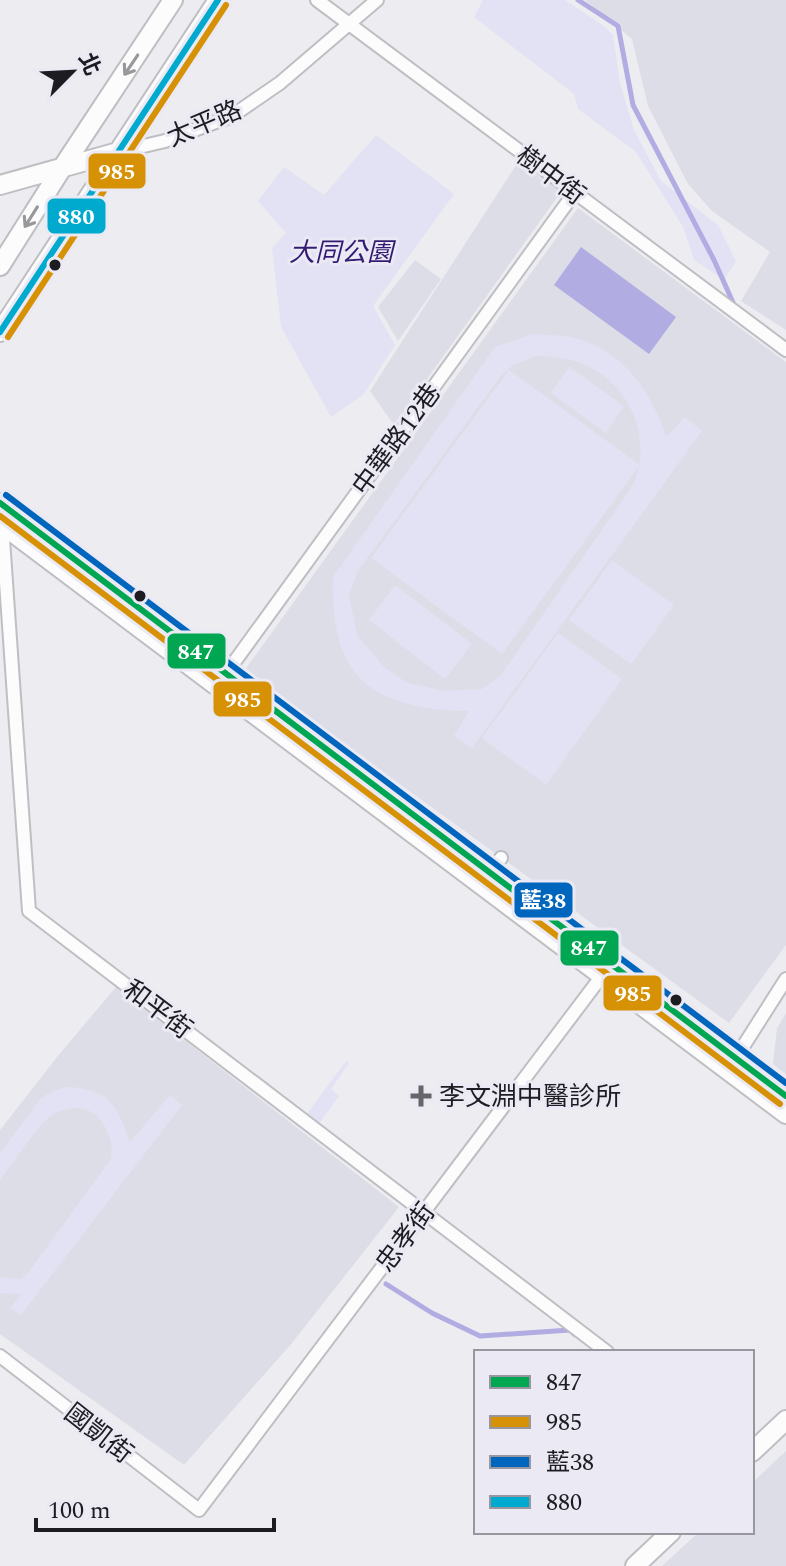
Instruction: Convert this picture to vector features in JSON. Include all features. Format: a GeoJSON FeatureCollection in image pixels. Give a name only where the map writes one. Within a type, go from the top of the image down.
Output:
{"type":"FeatureCollection","features":[{"type":"Feature","properties":{"kind":"street"},"geometry":{"type":"LineString","coordinates":[[0,266],[173,0]]}},
{"type":"Feature","properties":{"kind":"street"},"geometry":{"type":"LineString","coordinates":[[0,332],[218,0]]}},
{"type":"Feature","properties":{"kind":"street","name":"樹中街"},"geometry":{"type":"LineString","coordinates":[[317,0],[786,350]]}},
{"type":"Feature","properties":{"kind":"street","name":"太平路"},"geometry":{"type":"LineString","coordinates":[[0,185],[165,141],[232,116],[280,83],[377,0]]}},
{"type":"Feature","properties":{"kind":"street","name":"中華路12巷"},"geometry":{"type":"LineString","coordinates":[[221,679],[575,192]]}},
{"type":"Feature","properties":{"kind":"street"},"geometry":{"type":"LineString","coordinates":[[4,516],[221,679],[491,871],[607,970],[732,1064],[786,1114]]}},
{"type":"Feature","properties":{"kind":"street","name":"和平街"},"geometry":{"type":"LineString","coordinates":[[4,516],[29,911],[604,1350]]}},
{"type":"Feature","properties":{"kind":"street","name":"忠孝街"},"geometry":{"type":"LineString","coordinates":[[199,1510],[607,970]]}},
{"type":"Feature","properties":{"kind":"street"},"geometry":{"type":"LineString","coordinates":[[732,1064],[786,979]]}},
{"type":"Feature","properties":{"kind":"street"},"geometry":{"type":"LineString","coordinates":[[732,1064],[786,1096]]}},
{"type":"Feature","properties":{"kind":"street","name":"國凱街"},"geometry":{"type":"LineString","coordinates":[[0,1356],[199,1510]]}},
{"type":"Feature","properties":{"kind":"street"},"geometry":{"type":"LineString","coordinates":[[754,1450],[786,1420]]}},
{"type":"Feature","properties":{"kind":"street"},"geometry":{"type":"LineString","coordinates":[[635,1566],[669,1534]]}},
{"type":"Feature","properties":{"kind":"shaded area"},"geometry":{"type":"Polygon","coordinates":[[[585,0],[786,0],[786,330],[741,301],[770,252],[712,211],[688,184],[648,106],[632,39],[585,0]]]}},
{"type":"Feature","properties":{"kind":"shaded area"},"geometry":{"type":"Polygon","coordinates":[[[518,162],[561,192],[394,425],[370,391],[518,162]]]}},
{"type":"Feature","properties":{"kind":"shaded area"},"geometry":{"type":"Polygon","coordinates":[[[578,208],[786,362],[786,945],[729,1023],[244,671],[578,208]]]}},
{"type":"Feature","properties":{"kind":"shaded area"},"geometry":{"type":"Polygon","coordinates":[[[581,247],[676,317],[649,354],[554,285],[581,247]]]}},
{"type":"Feature","properties":{"kind":"shaded area"},"geometry":{"type":"Polygon","coordinates":[[[415,260],[441,279],[398,341],[378,307],[415,260]]]}},
{"type":"Feature","properties":{"kind":"shaded area"},"geometry":{"type":"Polygon","coordinates":[[[116,987],[399,1207],[292,1343],[184,1465],[0,1334],[0,1130],[116,987]]]}},
{"type":"Feature","properties":{"kind":"shaded area"},"geometry":{"type":"Polygon","coordinates":[[[786,1013],[786,1074],[773,1064],[777,1028],[786,1013]]]}},
{"type":"Feature","properties":{"kind":"shaded area"},"geometry":{"type":"Polygon","coordinates":[[[786,1451],[786,1566],[662,1566],[697,1534],[754,1534],[754,1481],[786,1451]]]}},
{"type":"Feature","properties":{"kind":"green space"},"geometry":{"type":"Polygon","coordinates":[[[483,0],[565,0],[613,35],[620,83],[634,130],[661,181],[718,225],[736,261],[724,280],[694,260],[683,227],[636,152],[578,109],[574,94],[474,17],[483,0]]]}},
{"type":"Feature","properties":{"kind":"green space","name":"大同公園"},"geometry":{"type":"Polygon","coordinates":[[[376,135],[454,194],[373,306],[395,345],[363,395],[331,417],[281,327],[272,248],[286,233],[258,201],[284,167],[324,195],[376,135]]]}},
{"type":"Feature","properties":{"kind":"green space"},"geometry":{"type":"Polygon","coordinates":[[[532,334],[588,342],[616,358],[638,381],[666,437],[685,417],[702,431],[472,748],[454,736],[469,711],[406,703],[382,694],[363,681],[349,663],[339,640],[333,577],[495,347],[532,334]],[[536,356],[513,365],[500,377],[358,571],[349,595],[357,635],[384,667],[407,683],[445,691],[482,689],[501,675],[633,485],[641,450],[634,416],[626,400],[601,374],[585,365],[567,359],[536,356]]]}},
{"type":"Feature","properties":{"kind":"green space"},"geometry":{"type":"Polygon","coordinates":[[[569,367],[624,406],[606,433],[551,393],[569,367]]]}},
{"type":"Feature","properties":{"kind":"green space"},"geometry":{"type":"Polygon","coordinates":[[[509,370],[640,465],[502,654],[371,558],[509,370]]]}},
{"type":"Feature","properties":{"kind":"green space"},"geometry":{"type":"Polygon","coordinates":[[[612,560],[674,605],[631,664],[569,620],[612,560]]]}},
{"type":"Feature","properties":{"kind":"green space"},"geometry":{"type":"Polygon","coordinates":[[[395,585],[472,644],[445,679],[369,620],[395,585]]]}},
{"type":"Feature","properties":{"kind":"green space"},"geometry":{"type":"Polygon","coordinates":[[[558,633],[622,679],[546,785],[482,738],[558,633]]]}},
{"type":"Feature","properties":{"kind":"green space"},"geometry":{"type":"Polygon","coordinates":[[[346,1061],[349,1063],[331,1089],[339,1096],[318,1125],[306,1115],[346,1061]]]}},
{"type":"Feature","properties":{"kind":"green space"},"geometry":{"type":"Polygon","coordinates":[[[67,1087],[93,1091],[110,1102],[121,1118],[130,1142],[170,1095],[182,1105],[21,1315],[10,1308],[22,1294],[0,1293],[0,1277],[21,1279],[28,1273],[111,1159],[110,1137],[99,1118],[83,1109],[70,1109],[57,1112],[46,1120],[0,1180],[0,1153],[41,1098],[67,1087]]]}},
{"type":"Feature","properties":{"kind":"waterway"},"geometry":{"type":"LineString","coordinates":[[578,0],[618,26],[633,105],[714,260],[735,307]]}},
{"type":"Feature","properties":{"kind":"waterway"},"geometry":{"type":"LineString","coordinates":[[386,1284],[432,1313],[480,1336],[570,1330],[574,1334]]}},
{"type":"Feature","properties":{"kind":"transit line","name":"880"},"geometry":{"type":"LineString","coordinates":[[0,332],[218,0]]}},
{"type":"Feature","properties":{"kind":"transit line","name":"985"},"geometry":{"type":"LineString","coordinates":[[8,337],[226,5]]}},
{"type":"Feature","properties":{"kind":"transit line","name":"藍38"},"geometry":{"type":"LineString","coordinates":[[6,495],[786,1083]]}},
{"type":"Feature","properties":{"kind":"transit line","name":"847"},"geometry":{"type":"LineString","coordinates":[[0,503],[786,1096]]}},
{"type":"Feature","properties":{"kind":"transit line","name":"985"},"geometry":{"type":"LineString","coordinates":[[0,516],[780,1104]]}},
{"type":"Feature","properties":{"kind":"place","name":"李文淵中醫診所"},"geometry":{"type":"Point","coordinates":[421,1096]}}]}
